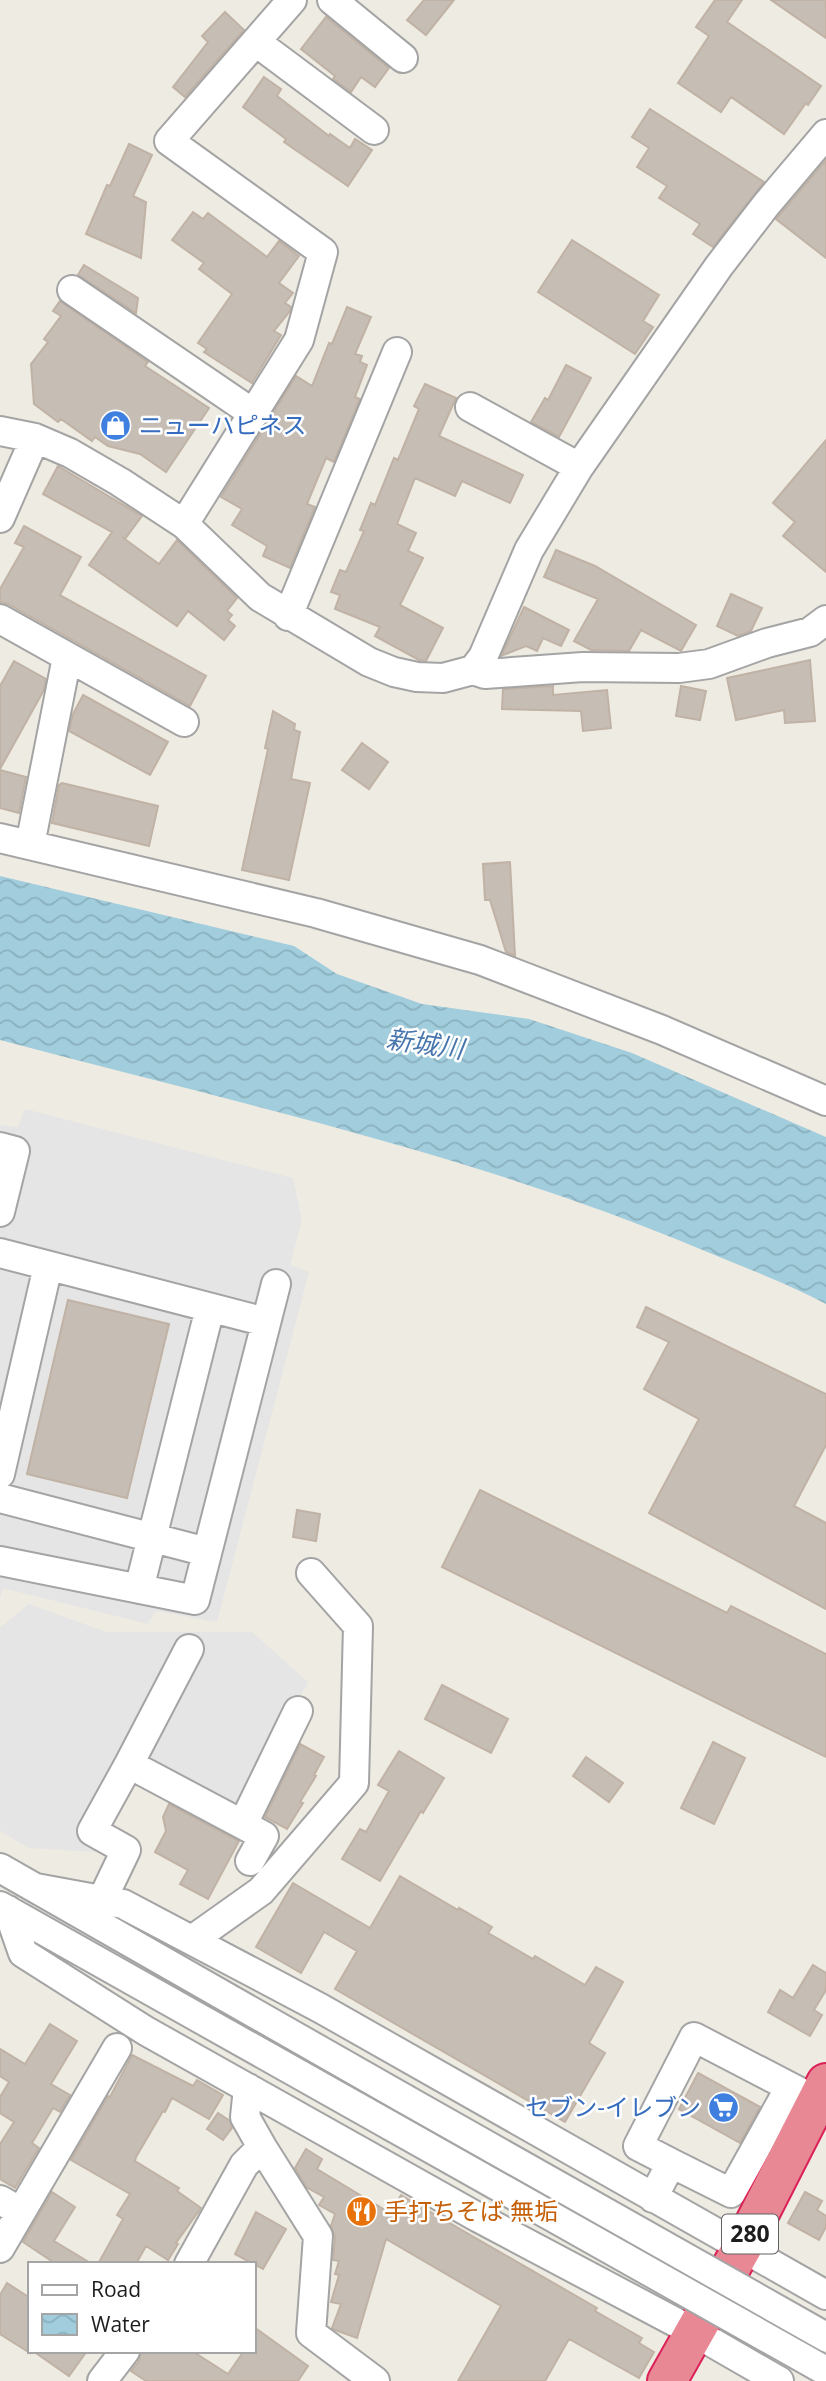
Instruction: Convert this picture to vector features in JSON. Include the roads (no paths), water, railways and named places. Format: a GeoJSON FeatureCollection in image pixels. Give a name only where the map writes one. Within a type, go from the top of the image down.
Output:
{"type":"FeatureCollection","features":[{"type":"Feature","properties":{"kind":"highway","name":"280"},"geometry":{"type":"LineString","coordinates":[[667,2381],[743,2246],[811,2090]]}},
{"type":"Feature","properties":{"kind":"street"},"geometry":{"type":"LineString","coordinates":[[184,524],[299,340],[323,252],[169,141],[292,0]]}},
{"type":"Feature","properties":{"kind":"street"},"geometry":{"type":"LineString","coordinates":[[332,0],[403,58]]}},
{"type":"Feature","properties":{"kind":"street"},"geometry":{"type":"LineString","coordinates":[[256,41],[374,130]]}},
{"type":"Feature","properties":{"kind":"street"},"geometry":{"type":"LineString","coordinates":[[472,670],[483,657],[529,550],[579,467],[719,266],[826,134]]}},
{"type":"Feature","properties":{"kind":"street"},"geometry":{"type":"LineString","coordinates":[[72,290],[254,414]]}},
{"type":"Feature","properties":{"kind":"street"},"geometry":{"type":"LineString","coordinates":[[288,616],[397,352]]}},
{"type":"Feature","properties":{"kind":"street"},"geometry":{"type":"LineString","coordinates":[[470,407],[579,467]]}},
{"type":"Feature","properties":{"kind":"street"},"geometry":{"type":"LineString","coordinates":[[0,431],[35,438],[70,453],[120,482],[184,524],[260,597],[369,662],[394,672],[417,677],[443,678],[472,670],[485,674],[583,667],[679,668],[709,664],[767,643],[810,632],[826,620]]}},
{"type":"Feature","properties":{"kind":"street"},"geometry":{"type":"LineString","coordinates":[[0,518],[35,438]]}},
{"type":"Feature","properties":{"kind":"street"},"geometry":{"type":"LineString","coordinates":[[0,619],[184,722]]}},
{"type":"Feature","properties":{"kind":"street"},"geometry":{"type":"LineString","coordinates":[[30,845],[67,657]]}},
{"type":"Feature","properties":{"kind":"street"},"geometry":{"type":"LineString","coordinates":[[0,838],[316,913],[480,960],[662,1030],[826,1101]]}},
{"type":"Feature","properties":{"kind":"street"},"geometry":{"type":"LineString","coordinates":[[0,1147],[15,1151],[0,1212]]}},
{"type":"Feature","properties":{"kind":"street"},"geometry":{"type":"LineString","coordinates":[[0,1253],[266,1322]]}},
{"type":"Feature","properties":{"kind":"street"},"geometry":{"type":"LineString","coordinates":[[0,1474],[48,1266]]}},
{"type":"Feature","properties":{"kind":"street"},"geometry":{"type":"LineString","coordinates":[[0,1561],[195,1600],[276,1284]]}},
{"type":"Feature","properties":{"kind":"street"},"geometry":{"type":"LineString","coordinates":[[139,1589],[210,1308]]}},
{"type":"Feature","properties":{"kind":"street"},"geometry":{"type":"LineString","coordinates":[[0,1498],[207,1552]]}},
{"type":"Feature","properties":{"kind":"street"},"geometry":{"type":"LineString","coordinates":[[192,1940],[261,1891],[354,1783],[358,1626],[311,1573]]}},
{"type":"Feature","properties":{"kind":"street"},"geometry":{"type":"LineString","coordinates":[[102,1900],[126,1850],[92,1831],[189,1649]]}},
{"type":"Feature","properties":{"kind":"street"},"geometry":{"type":"LineString","coordinates":[[243,1824],[298,1711]]}},
{"type":"Feature","properties":{"kind":"street"},"geometry":{"type":"LineString","coordinates":[[130,1764],[264,1836],[250,1861]]}},
{"type":"Feature","properties":{"kind":"street"},"geometry":{"type":"LineString","coordinates":[[0,1868],[826,2337]]}},
{"type":"Feature","properties":{"kind":"street"},"geometry":{"type":"LineString","coordinates":[[36,1888],[123,1904],[320,2008],[826,2295]]}},
{"type":"Feature","properties":{"kind":"street"},"geometry":{"type":"LineString","coordinates":[[4,1908],[23,1953],[146,2031],[479,2218],[694,2332],[779,2381]]}},
{"type":"Feature","properties":{"kind":"street"},"geometry":{"type":"LineString","coordinates":[[4,1908],[826,2371]]}},
{"type":"Feature","properties":{"kind":"street"},"geometry":{"type":"LineString","coordinates":[[694,2037],[811,2090],[731,2193],[671,2163],[638,2146],[694,2037]]}},
{"type":"Feature","properties":{"kind":"street"},"geometry":{"type":"LineString","coordinates":[[0,2248],[11,2206],[117,2048]]}},
{"type":"Feature","properties":{"kind":"street"},"geometry":{"type":"LineString","coordinates":[[248,2088],[245,2116],[318,2236],[311,2333],[375,2381]]}},
{"type":"Feature","properties":{"kind":"street"},"geometry":{"type":"LineString","coordinates":[[190,2262],[244,2165],[262,2147]]}},
{"type":"Feature","properties":{"kind":"street"},"geometry":{"type":"LineString","coordinates":[[653,2198],[671,2163]]}},
{"type":"Feature","properties":{"kind":"street"},"geometry":{"type":"LineString","coordinates":[[102,2381],[123,2353]]}},
{"type":"Feature","properties":{"kind":"water","name":"新城川"},"geometry":{"type":"Polygon","coordinates":[[[0,876],[294,946],[337,974],[422,1004],[529,1019],[632,1053],[826,1137],[826,1304],[705,1251],[532,1186],[356,1133],[0,1040],[0,876]]]}},
{"type":"Feature","properties":{"kind":"place","name":"ニューハピネス"},"geometry":{"type":"Point","coordinates":[116,426]}},
{"type":"Feature","properties":{"kind":"place","name":"セブン-イレブン"},"geometry":{"type":"Point","coordinates":[724,2108]}},
{"type":"Feature","properties":{"kind":"place","name":"手打ちそば 無垢"},"geometry":{"type":"Point","coordinates":[361,2212]}}]}
